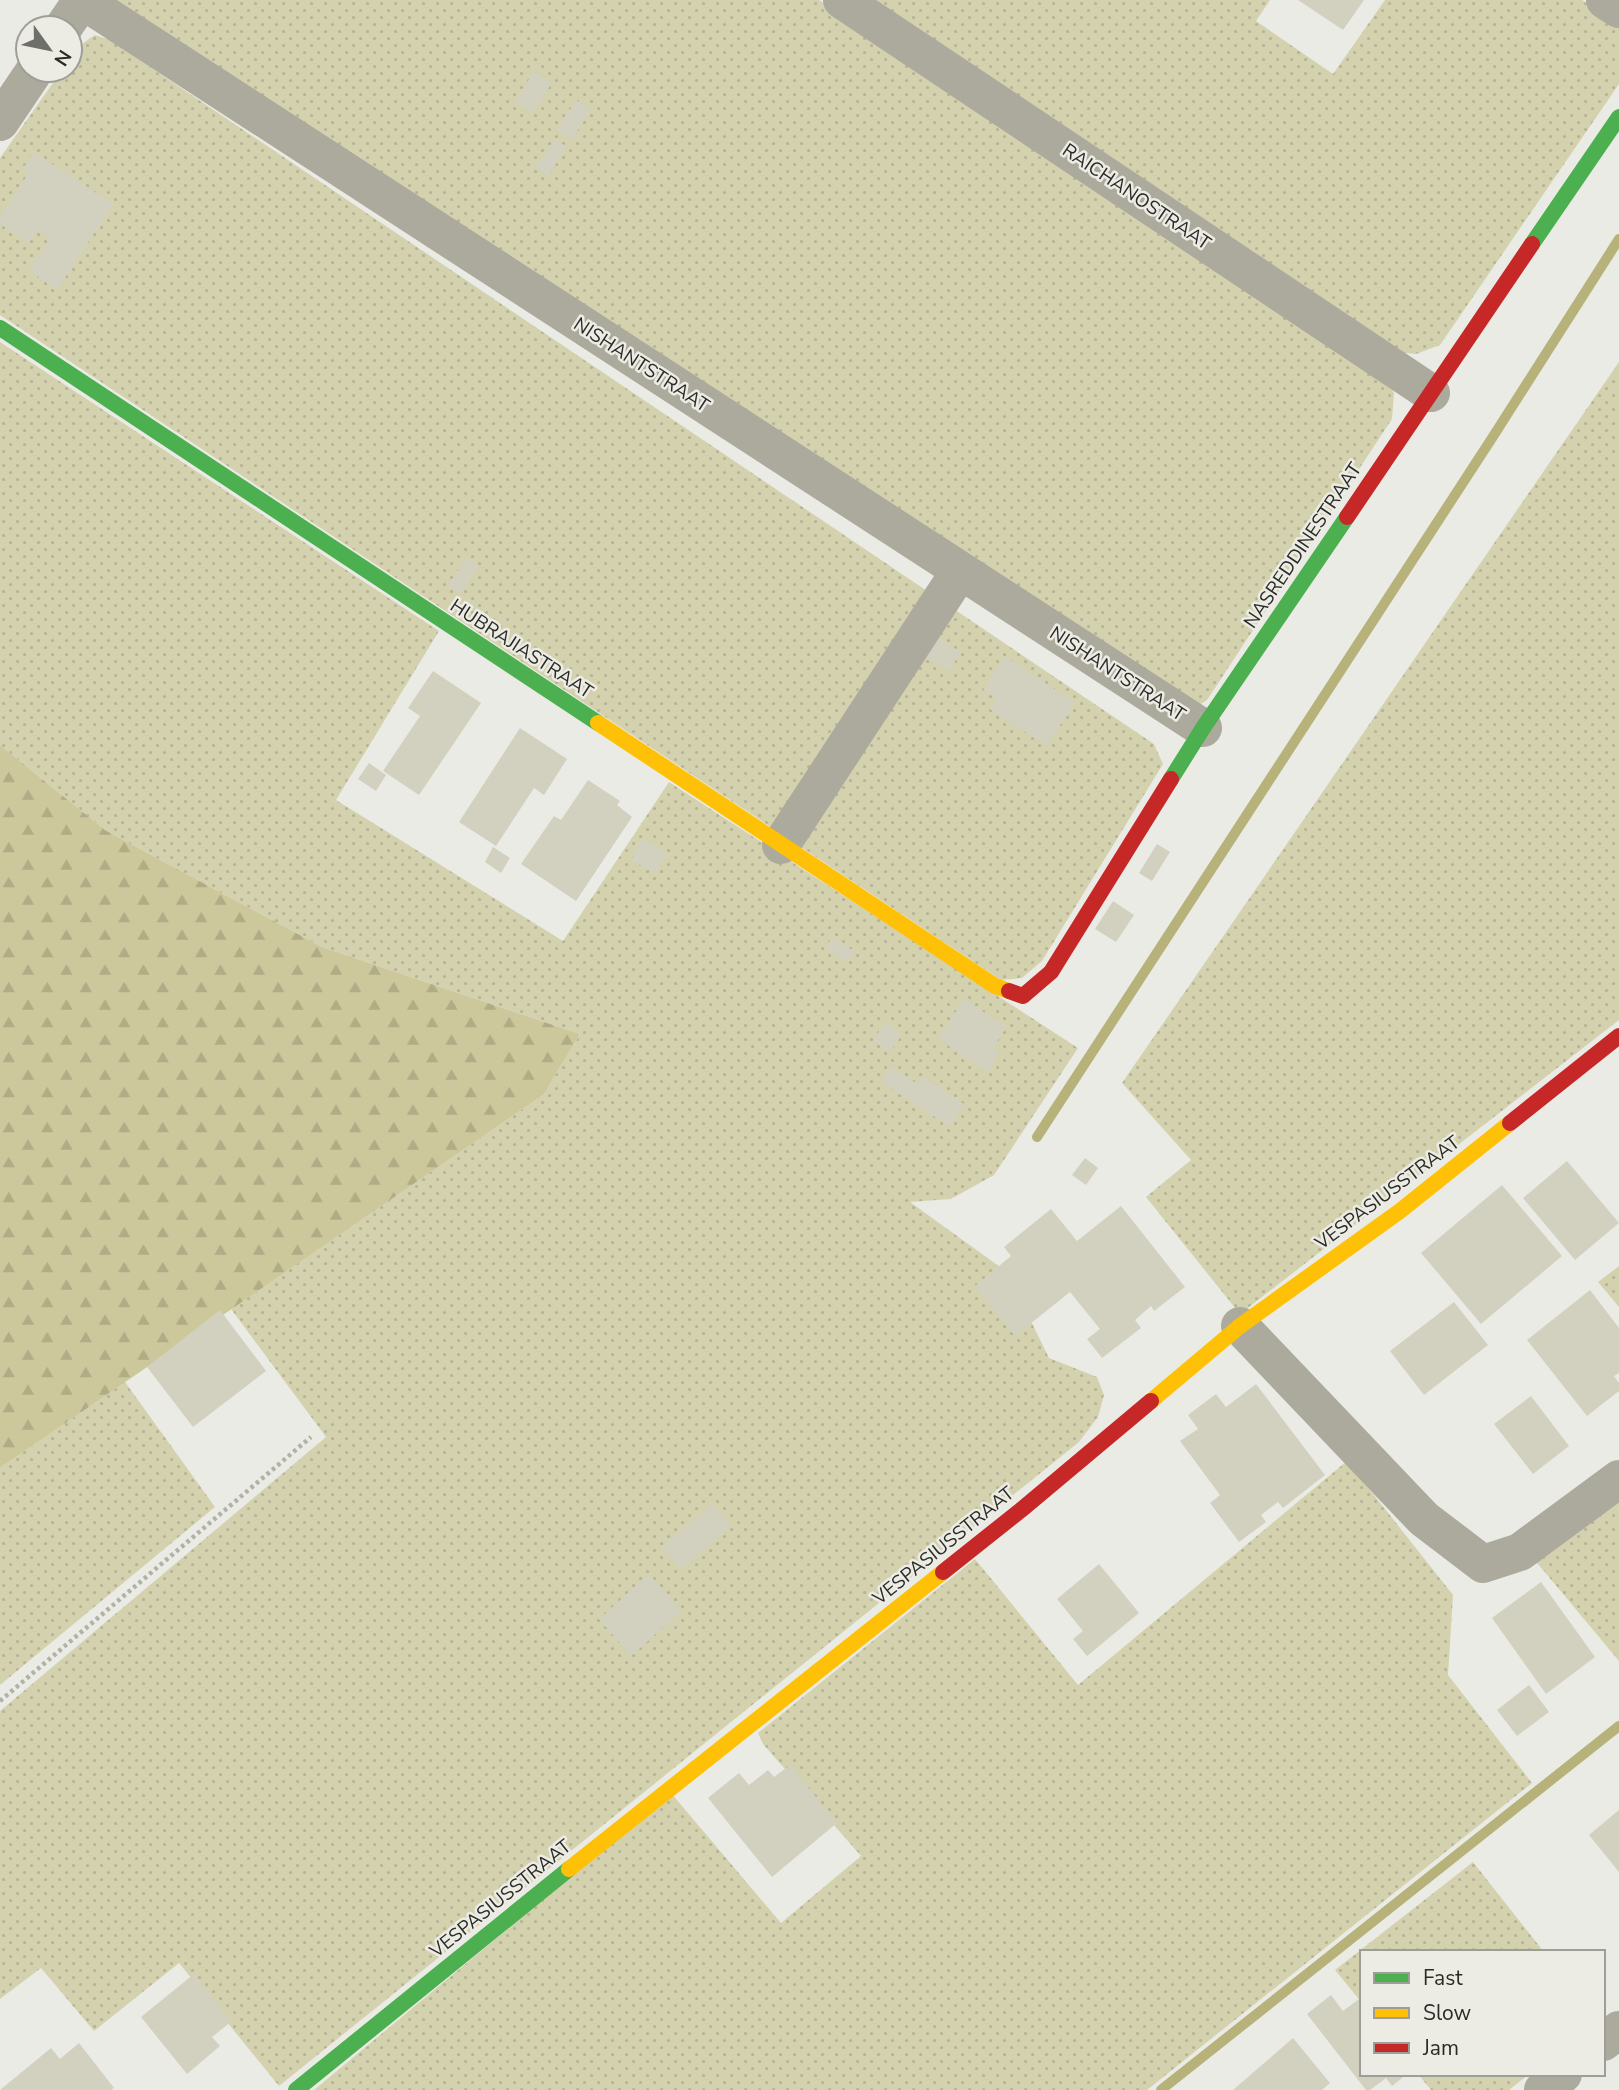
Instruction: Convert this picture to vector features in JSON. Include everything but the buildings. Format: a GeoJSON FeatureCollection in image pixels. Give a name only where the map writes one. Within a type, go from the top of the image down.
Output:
{"type":"FeatureCollection","features":[{"type":"Feature","properties":{"kind":"street","name":"NISHANTSTRAAT"},"geometry":{"type":"LineString","coordinates":[[82,0],[1203,728]]}},
{"type":"Feature","properties":{"kind":"street","name":"RAICHANOSTRAAT"},"geometry":{"type":"LineString","coordinates":[[842,0],[1431,393]]}},
{"type":"Feature","properties":{"kind":"street"},"geometry":{"type":"LineString","coordinates":[[1605,0],[1619,9]]}},
{"type":"Feature","properties":{"kind":"street"},"geometry":{"type":"LineString","coordinates":[[0,122],[26,84]]}},
{"type":"Feature","properties":{"kind":"street","name":"NASREDDINESTRAAT"},"geometry":{"type":"LineString","coordinates":[[1024,996],[1051,972],[1203,728],[1619,117]]}},
{"type":"Feature","properties":{"kind":"street","name":"HUBRAJIASTRAAT"},"geometry":{"type":"LineString","coordinates":[[0,328],[995,986],[1024,996]]}},
{"type":"Feature","properties":{"kind":"street"},"geometry":{"type":"LineString","coordinates":[[781,845],[960,570]]}},
{"type":"Feature","properties":{"kind":"street","name":"VESPASIUSSTRAAT"},"geometry":{"type":"LineString","coordinates":[[296,2090],[540,1892],[1021,1510],[1240,1326],[1400,1211],[1619,1036]]}},
{"type":"Feature","properties":{"kind":"street"},"geometry":{"type":"LineString","coordinates":[[1240,1326],[1424,1519],[1483,1564],[1520,1552],[1619,1479]]}},
{"type":"Feature","properties":{"kind":"street"},"geometry":{"type":"LineString","coordinates":[[1543,2090],[1560,2076]]}},
{"type":"Feature","properties":{"kind":"path"},"geometry":{"type":"LineString","coordinates":[[0,1701],[311,1437]]}},
{"type":"Feature","properties":{"kind":"shaded area"},"geometry":{"type":"Polygon","coordinates":[[[111,0],[819,0],[1382,374],[1394,393],[1392,419],[1207,700],[1185,714],[111,0]]]}},
{"type":"Feature","properties":{"kind":"shaded area"},"geometry":{"type":"Polygon","coordinates":[[[869,0],[1270,0],[1256,21],[1333,74],[1385,0],[1582,0],[1619,25],[1619,84],[1440,345],[1416,354],[1394,352],[869,0]]]}},
{"type":"Feature","properties":{"kind":"shaded area"},"geometry":{"type":"Polygon","coordinates":[[[95,35],[110,40],[1154,744],[1163,764],[1042,961],[1022,978],[1001,980],[0,315],[0,158],[52,84],[84,84],[85,42],[95,35]]]}},
{"type":"Feature","properties":{"kind":"shaded area"},"geometry":{"type":"Polygon","coordinates":[[[0,342],[439,631],[336,800],[563,941],[669,782],[1078,1048],[994,1175],[951,1199],[910,1202],[1007,1272],[1049,1358],[1097,1377],[1104,1395],[1098,1417],[1079,1442],[279,2086],[179,1963],[94,2031],[41,1968],[0,1999],[0,1711],[326,1437],[231,1309],[543,1095],[580,1034],[322,947],[105,830],[0,745],[0,342]]]}},
{"type":"Feature","properties":{"kind":"shaded area"},"geometry":{"type":"Polygon","coordinates":[[[1619,362],[1619,1020],[1240,1314],[1146,1197],[1191,1160],[1122,1083],[1619,362]]]}},
{"type":"Feature","properties":{"kind":"shaded area"},"geometry":{"type":"Polygon","coordinates":[[[1619,1266],[1619,1307],[1598,1282],[1619,1266]]]}},
{"type":"Feature","properties":{"kind":"shaded area"},"geometry":{"type":"Polygon","coordinates":[[[125,1382],[215,1507],[0,1685],[0,1468],[125,1382]]]}},
{"type":"Feature","properties":{"kind":"shaded area"},"geometry":{"type":"Polygon","coordinates":[[[1347,1461],[1453,1595],[1448,1675],[1532,1783],[1147,2090],[314,2090],[671,1793],[781,1923],[861,1856],[763,1744],[758,1733],[975,1559],[1078,1685],[1347,1461]]]}},
{"type":"Feature","properties":{"kind":"shaded area"},"geometry":{"type":"Polygon","coordinates":[[[1619,1495],[1619,1661],[1533,1558],[1619,1495]]]}},
{"type":"Feature","properties":{"kind":"shaded area"},"geometry":{"type":"Polygon","coordinates":[[[1473,1862],[1542,1950],[1361,1950],[1473,1862]]]}},
{"type":"Feature","properties":{"kind":"shaded area"},"geometry":{"type":"Polygon","coordinates":[[[1360,1950],[1360,2001],[1335,1970],[1360,1950]]]}},
{"type":"Feature","properties":{"kind":"shaded area"},"geometry":{"type":"Polygon","coordinates":[[[1420,2076],[1526,2076],[1509,2090],[1431,2090],[1420,2076]]]}},
{"type":"Feature","properties":{"kind":"green space"},"geometry":{"type":"Polygon","coordinates":[[[0,745],[105,830],[322,947],[580,1034],[543,1095],[0,1468],[0,745]]]}},
{"type":"Feature","properties":{"kind":"waterway"},"geometry":{"type":"LineString","coordinates":[[1037,1137],[1619,239]]}},
{"type":"Feature","properties":{"kind":"waterway"},"geometry":{"type":"LineString","coordinates":[[1161,2090],[1619,1726]]}},
{"type":"Feature","properties":{"kind":"traffic: fast"},"geometry":{"type":"LineString","coordinates":[[1532,244],[1619,117]]}},
{"type":"Feature","properties":{"kind":"traffic: fast"},"geometry":{"type":"LineString","coordinates":[[0,328],[598,723]]}},
{"type":"Feature","properties":{"kind":"traffic: fast"},"geometry":{"type":"LineString","coordinates":[[1171,779],[1347,517]]}},
{"type":"Feature","properties":{"kind":"traffic: fast"},"geometry":{"type":"LineString","coordinates":[[296,2090],[569,1869]]}},
{"type":"Feature","properties":{"kind":"traffic: slow"},"geometry":{"type":"LineString","coordinates":[[598,723],[995,986],[1009,991]]}},
{"type":"Feature","properties":{"kind":"traffic: slow"},"geometry":{"type":"LineString","coordinates":[[1151,1401],[1240,1326],[1400,1211],[1510,1123]]}},
{"type":"Feature","properties":{"kind":"traffic: slow"},"geometry":{"type":"LineString","coordinates":[[569,1869],[943,1572]]}},
{"type":"Feature","properties":{"kind":"traffic: jam"},"geometry":{"type":"LineString","coordinates":[[1347,517],[1532,244]]}},
{"type":"Feature","properties":{"kind":"traffic: jam"},"geometry":{"type":"LineString","coordinates":[[1009,991],[1023,996],[1051,972],[1171,779]]}},
{"type":"Feature","properties":{"kind":"traffic: jam"},"geometry":{"type":"LineString","coordinates":[[1510,1123],[1619,1036]]}},
{"type":"Feature","properties":{"kind":"traffic: jam"},"geometry":{"type":"LineString","coordinates":[[943,1572],[1151,1401]]}}]}
